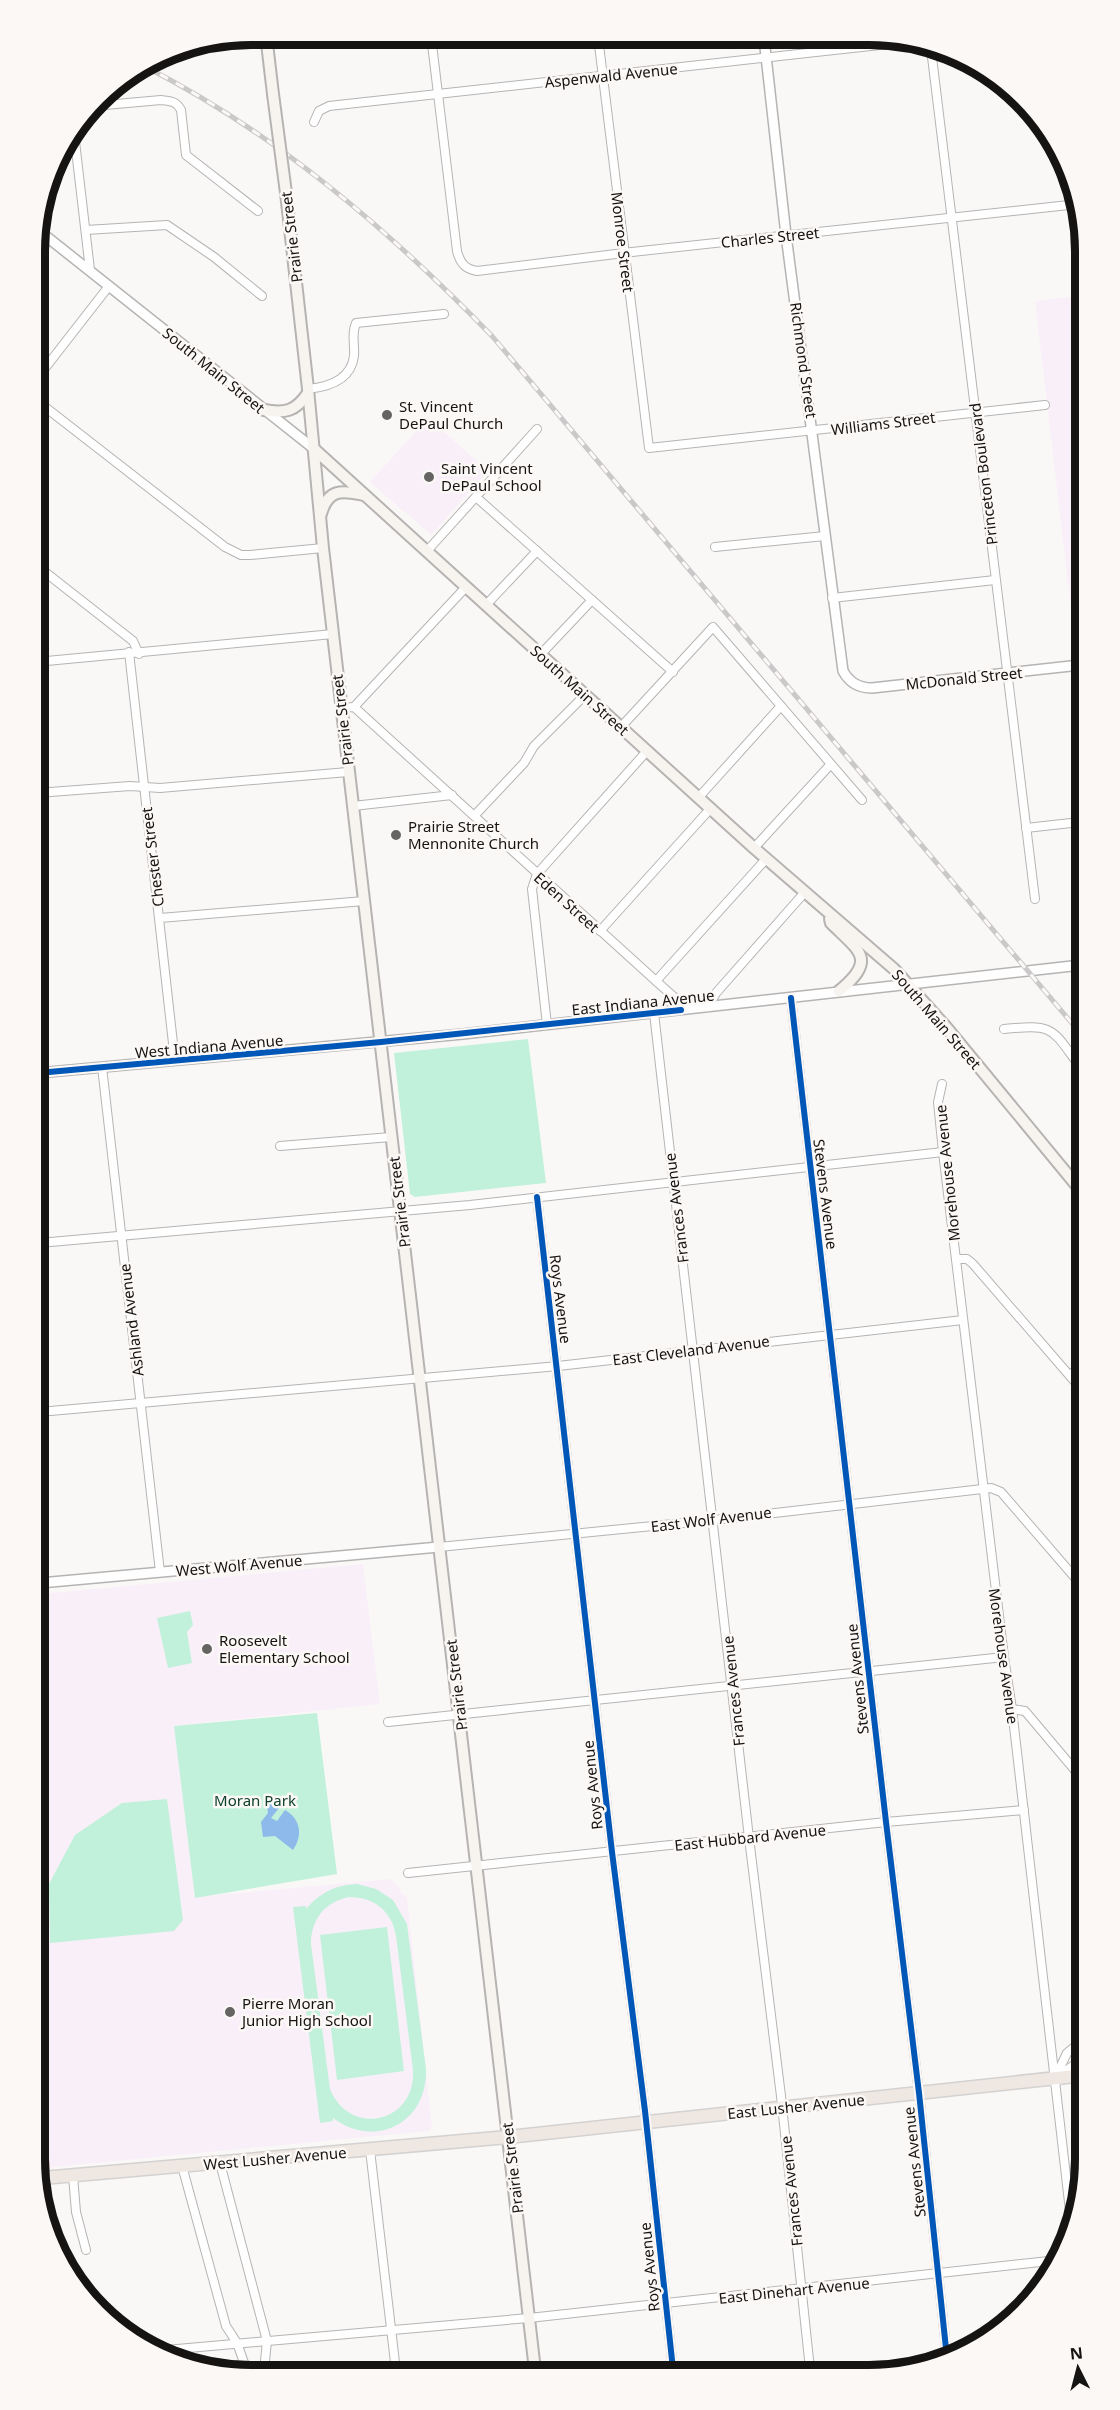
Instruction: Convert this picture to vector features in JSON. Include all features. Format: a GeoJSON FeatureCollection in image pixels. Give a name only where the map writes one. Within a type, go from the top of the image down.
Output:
{"type":"FeatureCollection","features":[{"type":"Feature","properties":{"kind":"main road","name":"Prairie Street"},"geometry":{"type":"LineString","coordinates":[[267,45],[286,193],[348,772],[534,2365]]}},
{"type":"Feature","properties":{"kind":"main road"},"geometry":{"type":"LineString","coordinates":[[264,410],[286,412],[301,404],[308,391]]}},
{"type":"Feature","properties":{"kind":"main road","name":"South Main Street"},"geometry":{"type":"LineString","coordinates":[[313,448],[710,809],[828,913],[865,942],[908,984],[946,1027],[1075,1182]]}},
{"type":"Feature","properties":{"kind":"main road"},"geometry":{"type":"LineString","coordinates":[[320,517],[324,502],[337,492],[347,491],[365,495]]}},
{"type":"Feature","properties":{"kind":"main road"},"geometry":{"type":"LineString","coordinates":[[828,913],[831,923],[857,950],[862,960],[860,970],[854,979],[839,991]]}},
{"type":"Feature","properties":{"kind":"main road","name":"East Lusher Avenue"},"geometry":{"type":"LineString","coordinates":[[508,2137],[1075,2076]]}},
{"type":"Feature","properties":{"kind":"main road","name":"West Lusher Avenue"},"geometry":{"type":"LineString","coordinates":[[46,2178],[508,2137]]}},
{"type":"Feature","properties":{"kind":"street"},"geometry":{"type":"LineString","coordinates":[[432,45],[439,95]]}},
{"type":"Feature","properties":{"kind":"street","name":"Monroe Street"},"geometry":{"type":"LineString","coordinates":[[599,45],[649,447]]}},
{"type":"Feature","properties":{"kind":"street","name":"Richmond Street"},"geometry":{"type":"LineString","coordinates":[[765,45],[786,235],[814,431],[840,658],[843,670],[850,681]]}},
{"type":"Feature","properties":{"kind":"street","name":"Aspenwald Avenue"},"geometry":{"type":"LineString","coordinates":[[314,122],[319,111],[329,106],[881,45]]}},
{"type":"Feature","properties":{"kind":"street","name":"Princeton Boulevard"},"geometry":{"type":"LineString","coordinates":[[933,55],[1035,899]]}},
{"type":"Feature","properties":{"kind":"street","name":"Charles Street"},"geometry":{"type":"LineString","coordinates":[[439,95],[457,251],[464,266],[477,272],[624,253],[1069,205]]}},
{"type":"Feature","properties":{"kind":"street"},"geometry":{"type":"LineString","coordinates":[[105,105],[161,100],[172,101],[178,105],[181,111],[186,155],[258,211]]}},
{"type":"Feature","properties":{"kind":"street"},"geometry":{"type":"LineString","coordinates":[[75,144],[90,270]]}},
{"type":"Feature","properties":{"kind":"street"},"geometry":{"type":"LineString","coordinates":[[86,230],[167,225],[214,257],[262,296]]}},
{"type":"Feature","properties":{"kind":"street","name":"South Main Street"},"geometry":{"type":"LineString","coordinates":[[45,235],[313,448]]}},
{"type":"Feature","properties":{"kind":"street"},"geometry":{"type":"LineString","coordinates":[[45,369],[110,286]]}},
{"type":"Feature","properties":{"kind":"street"},"geometry":{"type":"LineString","coordinates":[[308,391],[328,387],[345,375],[354,357],[353,331],[356,323],[444,314]]}},
{"type":"Feature","properties":{"kind":"street","name":"Williams Street"},"geometry":{"type":"LineString","coordinates":[[649,447],[1045,405]]}},
{"type":"Feature","properties":{"kind":"street"},"geometry":{"type":"LineString","coordinates":[[45,407],[225,547],[241,555],[323,548]]}},
{"type":"Feature","properties":{"kind":"street"},"geometry":{"type":"LineString","coordinates":[[427,551],[537,429]]}},
{"type":"Feature","properties":{"kind":"street"},"geometry":{"type":"LineString","coordinates":[[476,497],[673,672]]}},
{"type":"Feature","properties":{"kind":"street"},"geometry":{"type":"LineString","coordinates":[[715,547],[825,536]]}},
{"type":"Feature","properties":{"kind":"street"},"geometry":{"type":"LineString","coordinates":[[486,605],[537,551]]}},
{"type":"Feature","properties":{"kind":"street"},"geometry":{"type":"LineString","coordinates":[[45,572],[133,641],[139,654]]}},
{"type":"Feature","properties":{"kind":"street"},"geometry":{"type":"LineString","coordinates":[[832,598],[995,580]]}},
{"type":"Feature","properties":{"kind":"street"},"geometry":{"type":"LineString","coordinates":[[341,708],[354,706],[466,587]]}},
{"type":"Feature","properties":{"kind":"street"},"geometry":{"type":"LineString","coordinates":[[541,654],[592,600]]}},
{"type":"Feature","properties":{"kind":"street"},"geometry":{"type":"LineString","coordinates":[[621,727],[713,627],[862,800]]}},
{"type":"Feature","properties":{"kind":"street"},"geometry":{"type":"LineString","coordinates":[[45,661],[333,634]]}},
{"type":"Feature","properties":{"kind":"street","name":"Chester Street"},"geometry":{"type":"LineString","coordinates":[[129,652],[175,1061]]}},
{"type":"Feature","properties":{"kind":"street","name":"McDonald Street"},"geometry":{"type":"LineString","coordinates":[[850,681],[865,688],[872,688],[1075,666]]}},
{"type":"Feature","properties":{"kind":"street"},"geometry":{"type":"LineString","coordinates":[[476,815],[524,763],[534,746],[585,695]]}},
{"type":"Feature","properties":{"kind":"street","name":"Eden Street"},"geometry":{"type":"LineString","coordinates":[[354,706],[674,997],[681,1010]]}},
{"type":"Feature","properties":{"kind":"street"},"geometry":{"type":"LineString","coordinates":[[699,797],[781,706]]}},
{"type":"Feature","properties":{"kind":"street"},"geometry":{"type":"LineString","coordinates":[[547,1025],[531,889],[537,874],[647,751]]}},
{"type":"Feature","properties":{"kind":"street"},"geometry":{"type":"LineString","coordinates":[[754,848],[830,765]]}},
{"type":"Feature","properties":{"kind":"street"},"geometry":{"type":"LineString","coordinates":[[45,793],[160,788],[348,772]]}},
{"type":"Feature","properties":{"kind":"street"},"geometry":{"type":"LineString","coordinates":[[353,806],[452,795]]}},
{"type":"Feature","properties":{"kind":"street"},"geometry":{"type":"LineString","coordinates":[[600,931],[710,809]]}},
{"type":"Feature","properties":{"kind":"street"},"geometry":{"type":"LineString","coordinates":[[1026,828],[1075,823]]}},
{"type":"Feature","properties":{"kind":"street"},"geometry":{"type":"LineString","coordinates":[[656,981],[766,859]]}},
{"type":"Feature","properties":{"kind":"street"},"geometry":{"type":"LineString","coordinates":[[708,1007],[716,993],[805,892]]}},
{"type":"Feature","properties":{"kind":"street"},"geometry":{"type":"LineString","coordinates":[[160,918],[364,901]]}},
{"type":"Feature","properties":{"kind":"street","name":"East Indiana Avenue"},"geometry":{"type":"LineString","coordinates":[[381,1042],[1075,966]]}},
{"type":"Feature","properties":{"kind":"street","name":"Stevens Avenue"},"geometry":{"type":"LineString","coordinates":[[791,998],[886,1822],[920,2093],[946,2350]]}},
{"type":"Feature","properties":{"kind":"street","name":"Frances Avenue"},"geometry":{"type":"LineString","coordinates":[[654,1013],[749,1838],[783,2108],[810,2365]]}},
{"type":"Feature","properties":{"kind":"street"},"geometry":{"type":"LineString","coordinates":[[1004,1029],[1035,1026],[1052,1030],[1075,1060]]}},
{"type":"Feature","properties":{"kind":"street","name":"West Indiana Avenue"},"geometry":{"type":"LineString","coordinates":[[45,1072],[381,1042]]}},
{"type":"Feature","properties":{"kind":"street","name":"Ashland Avenue"},"geometry":{"type":"LineString","coordinates":[[102,1067],[160,1572]]}},
{"type":"Feature","properties":{"kind":"street","name":"Morehouse Avenue"},"geometry":{"type":"LineString","coordinates":[[942,1084],[938,1102],[943,1152],[1012,1709],[1070,2205]]}},
{"type":"Feature","properties":{"kind":"street"},"geometry":{"type":"LineString","coordinates":[[280,1146],[391,1137]]}},
{"type":"Feature","properties":{"kind":"street"},"geometry":{"type":"LineString","coordinates":[[45,1242],[400,1212],[943,1152]]}},
{"type":"Feature","properties":{"kind":"street","name":"Roys Avenue"},"geometry":{"type":"LineString","coordinates":[[537,1197],[673,2365]]}},
{"type":"Feature","properties":{"kind":"street"},"geometry":{"type":"LineString","coordinates":[[956,1259],[967,1259],[973,1264],[1075,1381]]}},
{"type":"Feature","properties":{"kind":"street","name":"East Cleveland Avenue"},"geometry":{"type":"LineString","coordinates":[[45,1411],[419,1379],[963,1320]]}},
{"type":"Feature","properties":{"kind":"street"},"geometry":{"type":"LineString","coordinates":[[1070,1375],[1075,1371]]}},
{"type":"Feature","properties":{"kind":"street"},"geometry":{"type":"LineString","coordinates":[[983,1489],[991,1488],[1001,1492],[1075,1578]]}},
{"type":"Feature","properties":{"kind":"street","name":"East Wolf Avenue"},"geometry":{"type":"LineString","coordinates":[[439,1547],[576,1535],[983,1489]]}},
{"type":"Feature","properties":{"kind":"street","name":"West Wolf Avenue"},"geometry":{"type":"LineString","coordinates":[[45,1583],[439,1547]]}},
{"type":"Feature","properties":{"kind":"street"},"geometry":{"type":"LineString","coordinates":[[388,1722],[1004,1657]]}},
{"type":"Feature","properties":{"kind":"street"},"geometry":{"type":"LineString","coordinates":[[1012,1709],[1025,1711],[1075,1770]]}},
{"type":"Feature","properties":{"kind":"street","name":"East Hubbard Avenue"},"geometry":{"type":"LineString","coordinates":[[408,1873],[886,1822],[1024,1810]]}},
{"type":"Feature","properties":{"kind":"street"},"geometry":{"type":"LineString","coordinates":[[1056,2078],[1067,2053],[1075,2046]]}},
{"type":"Feature","properties":{"kind":"street"},"geometry":{"type":"LineString","coordinates":[[1056,2078],[1075,2064]]}},
{"type":"Feature","properties":{"kind":"street"},"geometry":{"type":"LineString","coordinates":[[370,2150],[395,2365]]}},
{"type":"Feature","properties":{"kind":"street"},"geometry":{"type":"LineString","coordinates":[[220,2163],[267,2341],[265,2365]]}},
{"type":"Feature","properties":{"kind":"street"},"geometry":{"type":"LineString","coordinates":[[182,2166],[226,2326],[237,2343],[245,2365]]}},
{"type":"Feature","properties":{"kind":"street"},"geometry":{"type":"LineString","coordinates":[[74,2176],[76,2212],[86,2250]]}},
{"type":"Feature","properties":{"kind":"street","name":"East Dinehart Avenue"},"geometry":{"type":"LineString","coordinates":[[173,2349],[529,2318],[1047,2261]]}},
{"type":"Feature","properties":{"kind":"shaded area"},"geometry":{"type":"Polygon","coordinates":[[[1075,296],[1075,643],[1035,301],[1075,296]]]}},
{"type":"Feature","properties":{"kind":"shaded area","name":"Saint Vincent DePaul School"},"geometry":{"type":"Polygon","coordinates":[[[428,418],[488,471],[431,535],[370,482],[428,418]]]}},
{"type":"Feature","properties":{"kind":"shaded area","name":"Pierre Moran Junior High School"},"geometry":{"type":"Polygon","coordinates":[[[363,1564],[380,1704],[175,1726],[195,1897],[391,1879],[401,1893],[407,1897],[432,2127],[429,2131],[46,2168],[45,1594],[363,1564]]]}},
{"type":"Feature","properties":{"kind":"green space"},"geometry":{"type":"Polygon","coordinates":[[[528,1039],[546,1183],[415,1197],[410,1194],[394,1053],[528,1039]]]}},
{"type":"Feature","properties":{"kind":"green space"},"geometry":{"type":"Polygon","coordinates":[[[190,1611],[193,1625],[187,1632],[192,1663],[168,1668],[157,1618],[190,1611]]]}},
{"type":"Feature","properties":{"kind":"green space","name":"Moran Park"},"geometry":{"type":"Polygon","coordinates":[[[317,1713],[337,1874],[195,1898],[174,1726],[317,1713]]]}},
{"type":"Feature","properties":{"kind":"green space"},"geometry":{"type":"Polygon","coordinates":[[[167,1799],[183,1920],[174,1931],[50,1943],[49,1884],[75,1835],[122,1803],[167,1799]]]}},
{"type":"Feature","properties":{"kind":"green space"},"geometry":{"type":"Polygon","coordinates":[[[357,1884],[376,1889],[393,1900],[407,1924],[426,2069],[424,2088],[418,2104],[409,2116],[382,2131],[366,2131],[349,2127],[333,2118],[333,2121],[320,2123],[293,1907],[306,1906],[306,1909],[323,1894],[357,1884]],[[358,1898],[340,1899],[326,1907],[317,1919],[311,1944],[330,2089],[339,2104],[352,2114],[366,2118],[380,2118],[393,2112],[404,2102],[411,2088],[413,2070],[394,1927],[380,1907],[358,1898]]]}},
{"type":"Feature","properties":{"kind":"green space"},"geometry":{"type":"Polygon","coordinates":[[[387,1927],[404,2071],[337,2080],[320,1935],[387,1927]]]}},
{"type":"Feature","properties":{"kind":"water"},"geometry":{"type":"Polygon","coordinates":[[[278,1798],[279,1808],[271,1818],[277,1821],[285,1810],[294,1818],[299,1834],[293,1850],[275,1836],[263,1837],[261,1822],[268,1813],[266,1799],[278,1798]]]}},
{"type":"Feature","properties":{"kind":"railway"},"geometry":{"type":"LineString","coordinates":[[153,71],[240,122],[329,186],[412,258],[492,336],[1075,1027]]}},
{"type":"Feature","properties":{"kind":"cycle path"},"geometry":{"type":"LineString","coordinates":[[791,998],[919,2093],[946,2350]]}},
{"type":"Feature","properties":{"kind":"cycle path"},"geometry":{"type":"LineString","coordinates":[[45,1072],[381,1042],[681,1010]]}},
{"type":"Feature","properties":{"kind":"cycle path"},"geometry":{"type":"LineString","coordinates":[[537,1197],[612,1852],[645,2111],[673,2365]]}},
{"type":"Feature","properties":{"kind":"place","name":"St. Vincent DePaul Church"},"geometry":{"type":"Point","coordinates":[387,415]}},
{"type":"Feature","properties":{"kind":"place","name":"Saint Vincent DePaul School"},"geometry":{"type":"Point","coordinates":[429,477]}},
{"type":"Feature","properties":{"kind":"place","name":"Prairie Street Mennonite Church"},"geometry":{"type":"Point","coordinates":[396,835]}},
{"type":"Feature","properties":{"kind":"place","name":"Roosevelt Elementary School"},"geometry":{"type":"Point","coordinates":[207,1649]}},
{"type":"Feature","properties":{"kind":"place","name":"Pierre Moran Junior High School"},"geometry":{"type":"Point","coordinates":[230,2012]}}]}
